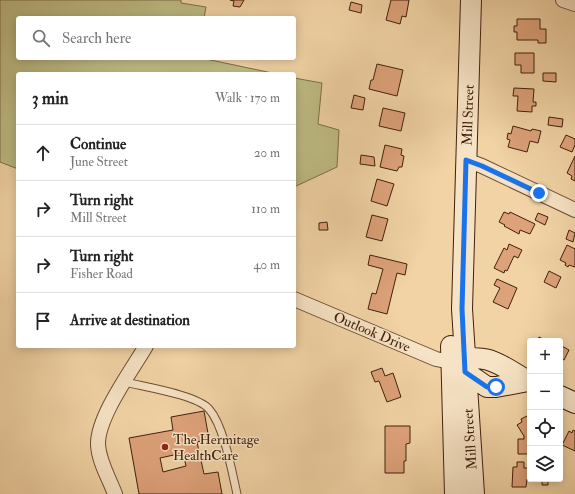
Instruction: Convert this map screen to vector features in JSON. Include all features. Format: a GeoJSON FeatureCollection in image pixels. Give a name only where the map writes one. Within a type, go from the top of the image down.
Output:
{"type":"FeatureCollection","features":[{"type":"Feature","properties":{"kind":"main road","name":"Mill Street"},"geometry":{"type":"LineString","coordinates":[[460,0],[450,232],[460,364],[474,494]]}},
{"type":"Feature","properties":{"kind":"main road","name":"Mill Street"},"geometry":{"type":"LineString","coordinates":[[455,494],[471,0]]}},
{"type":"Feature","properties":{"kind":"main road"},"geometry":{"type":"LineString","coordinates":[[460,364],[485,358],[510,369],[527,381]]}},
{"type":"Feature","properties":{"kind":"main road"},"geometry":{"type":"LineString","coordinates":[[460,364],[487,387],[527,382]]}},
{"type":"Feature","properties":{"kind":"main road"},"geometry":{"type":"LineString","coordinates":[[563,397],[575,403]]}},
{"type":"Feature","properties":{"kind":"street"},"geometry":{"type":"LineString","coordinates":[[563,0],[575,4]]}},
{"type":"Feature","properties":{"kind":"street"},"geometry":{"type":"LineString","coordinates":[[466,160],[482,166],[575,210]]}},
{"type":"Feature","properties":{"kind":"street","name":"Outlook Drive"},"geometry":{"type":"LineString","coordinates":[[296,300],[436,359],[460,364]]}},
{"type":"Feature","properties":{"kind":"street"},"geometry":{"type":"LineString","coordinates":[[115,494],[100,457],[98,444],[99,433],[105,416],[145,348]]}},
{"type":"Feature","properties":{"kind":"lane"},"geometry":{"type":"LineString","coordinates":[[125,382],[185,397],[199,402],[210,410],[223,438],[237,494]]}},
{"type":"Feature","properties":{"kind":"shaded area"},"geometry":{"type":"Polygon","coordinates":[[[0,0],[181,0],[181,3],[206,7],[204,16],[16,16],[16,60],[210,60],[268,72],[16,72],[16,168],[0,162],[0,0]]]}},
{"type":"Feature","properties":{"kind":"shaded area"},"geometry":{"type":"Polygon","coordinates":[[[296,78],[322,83],[318,124],[339,130],[337,167],[296,186],[296,78]]]}},
{"type":"Feature","properties":{"kind":"building"},"geometry":{"type":"Polygon","coordinates":[[[230,0],[244,0],[240,7],[233,6],[234,1],[230,0]]]}},
{"type":"Feature","properties":{"kind":"building"},"geometry":{"type":"Polygon","coordinates":[[[391,0],[409,0],[406,17],[402,16],[400,24],[386,20],[391,0]]]}},
{"type":"Feature","properties":{"kind":"building"},"geometry":{"type":"Polygon","coordinates":[[[351,2],[362,5],[361,13],[349,10],[351,2]]]}},
{"type":"Feature","properties":{"kind":"building"},"geometry":{"type":"Polygon","coordinates":[[[517,19],[540,19],[540,29],[546,29],[546,43],[538,43],[538,40],[517,40],[517,32],[514,32],[514,26],[517,26],[517,19]]]}},
{"type":"Feature","properties":{"kind":"building"},"geometry":{"type":"Polygon","coordinates":[[[515,53],[534,53],[534,73],[521,73],[521,65],[515,65],[515,53]]]}},
{"type":"Feature","properties":{"kind":"building"},"geometry":{"type":"Polygon","coordinates":[[[377,64],[403,70],[397,96],[369,89],[377,64]]]}},
{"type":"Feature","properties":{"kind":"building"},"geometry":{"type":"Polygon","coordinates":[[[543,73],[556,73],[556,82],[543,81],[543,73]]]}},
{"type":"Feature","properties":{"kind":"building"},"geometry":{"type":"Polygon","coordinates":[[[514,88],[534,89],[533,102],[536,102],[536,106],[532,106],[532,112],[517,111],[518,96],[513,96],[514,88]]]}},
{"type":"Feature","properties":{"kind":"building"},"geometry":{"type":"Polygon","coordinates":[[[354,95],[365,98],[363,110],[351,108],[354,95]]]}},
{"type":"Feature","properties":{"kind":"building"},"geometry":{"type":"Polygon","coordinates":[[[383,108],[405,113],[401,131],[379,126],[383,108]]]}},
{"type":"Feature","properties":{"kind":"building"},"geometry":{"type":"Polygon","coordinates":[[[549,117],[563,119],[562,127],[548,125],[549,117]]]}},
{"type":"Feature","properties":{"kind":"building"},"geometry":{"type":"Polygon","coordinates":[[[513,126],[531,131],[532,129],[541,131],[538,143],[530,141],[527,152],[508,147],[510,140],[507,139],[508,133],[511,134],[513,126]]]}},
{"type":"Feature","properties":{"kind":"building"},"geometry":{"type":"Polygon","coordinates":[[[566,135],[575,139],[575,145],[572,152],[560,147],[566,135]]]}},
{"type":"Feature","properties":{"kind":"building"},"geometry":{"type":"Polygon","coordinates":[[[385,145],[402,149],[401,155],[404,156],[402,167],[399,167],[397,171],[380,167],[385,145]]]}},
{"type":"Feature","properties":{"kind":"building"},"geometry":{"type":"Polygon","coordinates":[[[361,155],[374,157],[375,166],[360,164],[361,155]]]}},
{"type":"Feature","properties":{"kind":"building"},"geometry":{"type":"Polygon","coordinates":[[[575,156],[575,181],[571,179],[572,176],[567,173],[575,156]]]}},
{"type":"Feature","properties":{"kind":"building"},"geometry":{"type":"Polygon","coordinates":[[[377,179],[394,184],[387,206],[371,201],[377,179]]]}},
{"type":"Feature","properties":{"kind":"building"},"geometry":{"type":"Polygon","coordinates":[[[504,212],[509,214],[510,212],[535,224],[530,234],[520,230],[519,234],[499,222],[504,212]]]}},
{"type":"Feature","properties":{"kind":"building"},"geometry":{"type":"Polygon","coordinates":[[[538,213],[548,217],[545,225],[535,220],[538,213]]]}},
{"type":"Feature","properties":{"kind":"building"},"geometry":{"type":"Polygon","coordinates":[[[372,215],[388,219],[382,241],[366,237],[372,215]]]}},
{"type":"Feature","properties":{"kind":"building"},"geometry":{"type":"Polygon","coordinates":[[[327,222],[328,230],[319,230],[319,223],[327,222]]]}},
{"type":"Feature","properties":{"kind":"building"},"geometry":{"type":"Polygon","coordinates":[[[569,230],[575,233],[573,242],[566,239],[569,230]]]}},
{"type":"Feature","properties":{"kind":"building"},"geometry":{"type":"Polygon","coordinates":[[[509,244],[522,250],[518,258],[514,256],[507,271],[505,270],[504,273],[494,268],[504,248],[507,250],[509,244]]]}},
{"type":"Feature","properties":{"kind":"building"},"geometry":{"type":"Polygon","coordinates":[[[567,245],[575,249],[575,267],[569,265],[568,267],[565,265],[566,263],[560,260],[567,245]]]}},
{"type":"Feature","properties":{"kind":"building"},"geometry":{"type":"Polygon","coordinates":[[[370,255],[407,264],[405,275],[397,273],[387,314],[368,309],[372,293],[376,294],[383,269],[368,265],[370,255]]]}},
{"type":"Feature","properties":{"kind":"building"},"geometry":{"type":"Polygon","coordinates":[[[549,271],[561,277],[556,288],[544,282],[549,271]]]}},
{"type":"Feature","properties":{"kind":"building"},"geometry":{"type":"Polygon","coordinates":[[[497,279],[517,288],[508,309],[493,302],[500,288],[494,285],[497,279]]]}},
{"type":"Feature","properties":{"kind":"building"},"geometry":{"type":"Polygon","coordinates":[[[563,347],[569,350],[563,360],[563,347]]]}},
{"type":"Feature","properties":{"kind":"building"},"geometry":{"type":"Polygon","coordinates":[[[382,368],[385,376],[393,373],[401,397],[387,402],[379,381],[375,382],[371,372],[382,368]]]}},
{"type":"Feature","properties":{"kind":"building","name":"The Hermitage HealthCare"},"geometry":{"type":"Polygon","coordinates":[[[204,411],[209,439],[197,442],[204,474],[218,472],[222,494],[139,494],[129,438],[173,430],[171,417],[204,411]],[[183,453],[160,458],[163,472],[186,466],[183,453]]]}},
{"type":"Feature","properties":{"kind":"building"},"geometry":{"type":"Polygon","coordinates":[[[527,416],[527,454],[518,454],[518,439],[524,439],[524,436],[517,425],[522,422],[521,419],[527,416]]]}},
{"type":"Feature","properties":{"kind":"building"},"geometry":{"type":"Polygon","coordinates":[[[385,426],[410,426],[410,443],[406,444],[404,473],[385,473],[385,426]]]}},
{"type":"Feature","properties":{"kind":"building"},"geometry":{"type":"Polygon","coordinates":[[[573,430],[575,431],[575,451],[563,445],[569,431],[572,433],[573,430]]]}},
{"type":"Feature","properties":{"kind":"building"},"geometry":{"type":"Polygon","coordinates":[[[517,462],[524,462],[524,468],[527,468],[526,487],[512,487],[513,467],[517,467],[517,462]]]}},
{"type":"Feature","properties":{"kind":"building"},"geometry":{"type":"Polygon","coordinates":[[[542,482],[548,482],[548,485],[542,485],[542,482]]]}},
{"type":"Feature","properties":{"kind":"place","name":"The Hermitage HealthCare"},"geometry":{"type":"Point","coordinates":[165,447]}},
{"type":"Feature","properties":{"kind":"route"},"geometry":{"type":"LineString","coordinates":[[496,387],[487,387],[465,372],[462,309],[466,160],[539,193]]}}]}
